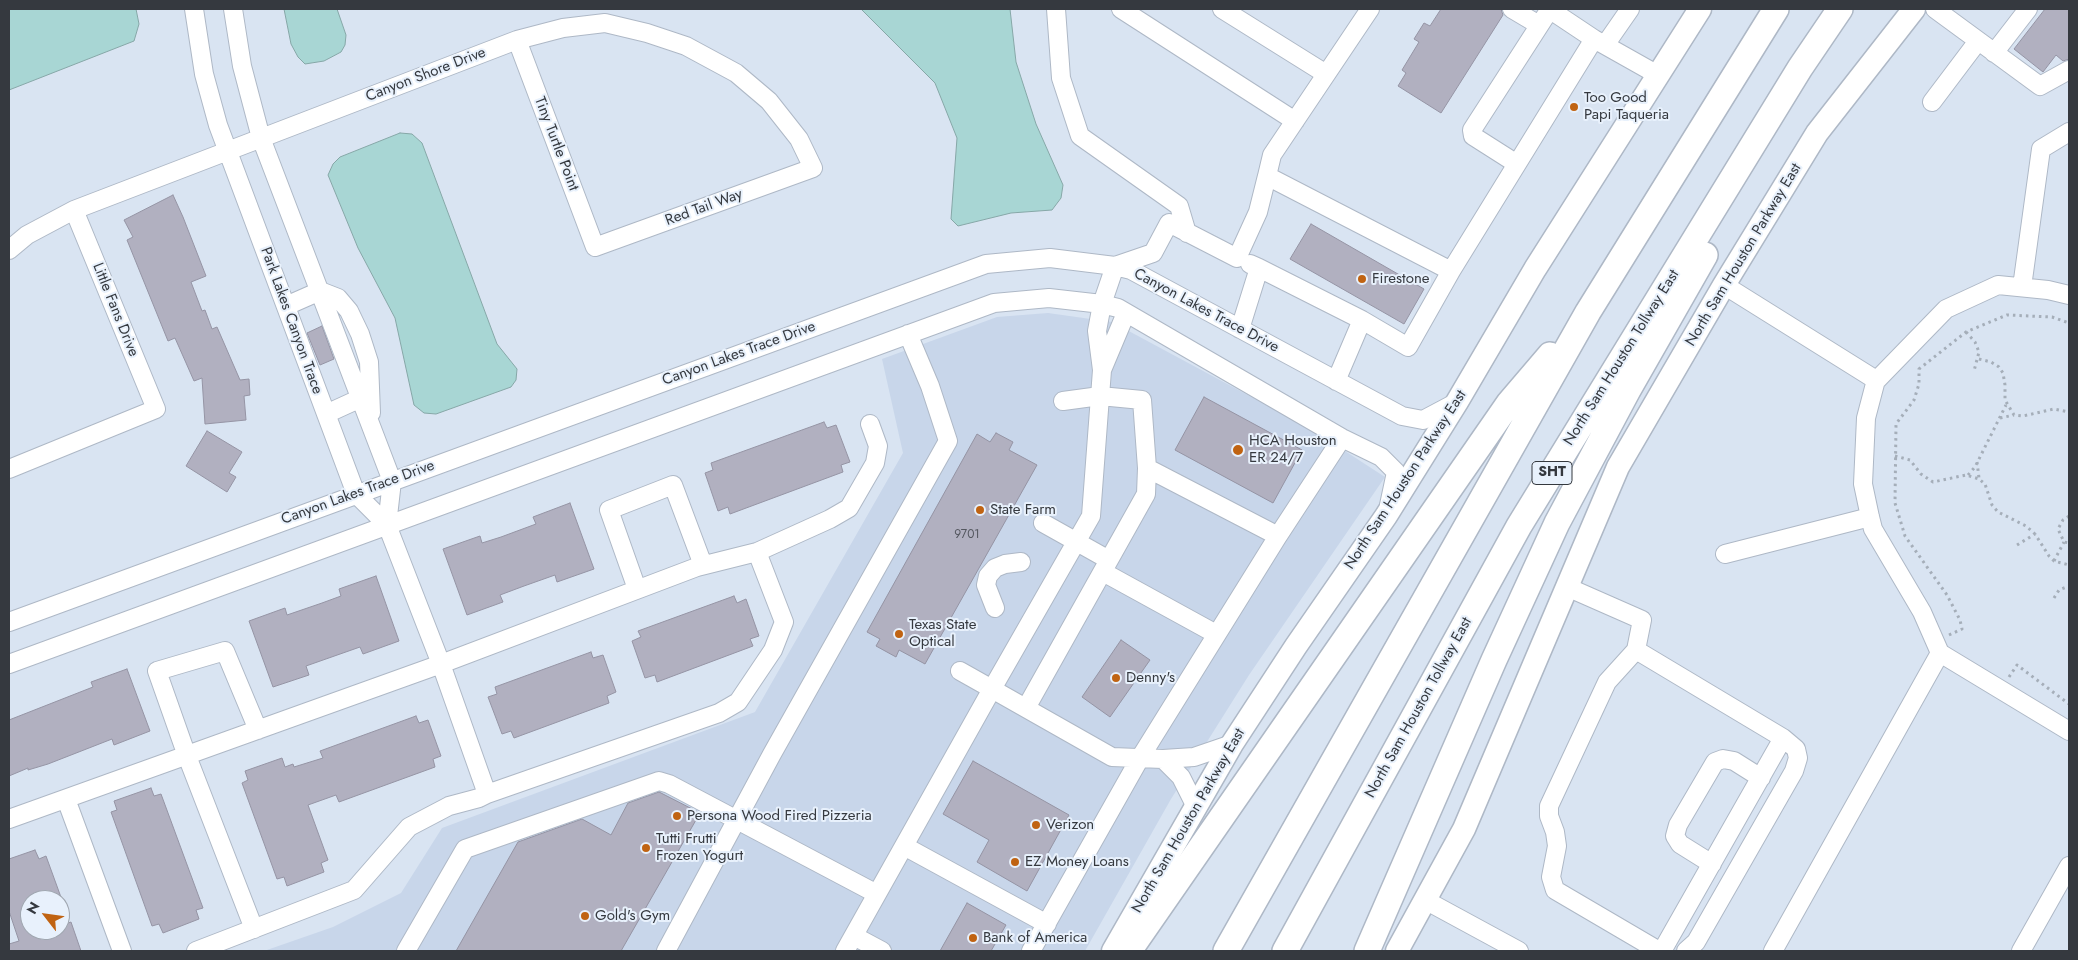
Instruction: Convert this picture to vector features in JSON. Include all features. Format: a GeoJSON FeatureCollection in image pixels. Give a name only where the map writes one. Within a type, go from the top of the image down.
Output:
{"type":"FeatureCollection","features":[{"type":"Feature","properties":{"kind":"highway"},"geometry":{"type":"LineString","coordinates":[[1226,951],[1588,312],[1776,9]]}},
{"type":"Feature","properties":{"kind":"highway","name":"North Sam Houston Tollway East"},"geometry":{"type":"LineString","coordinates":[[1285,951],[1519,526],[1800,68],[1840,9]]}},
{"type":"Feature","properties":{"kind":"highway"},"geometry":{"type":"LineString","coordinates":[[1367,951],[1494,660],[1557,523],[1628,390],[1776,129],[1800,68]]}},
{"type":"Feature","properties":{"kind":"highway"},"geometry":{"type":"LineString","coordinates":[[1129,951],[1509,404],[1588,312]]}},
{"type":"Feature","properties":{"kind":"main road","name":"North Sam Houston Parkway East"},"geometry":{"type":"LineString","coordinates":[[1113,951],[1232,744],[1296,646],[1386,516],[1457,402],[1535,270],[1700,9]]}},
{"type":"Feature","properties":{"kind":"main road","name":"North Sam Houston Parkway East"},"geometry":{"type":"LineString","coordinates":[[1397,951],[1464,829],[1618,467],[1724,284],[1817,133],[1914,9]]}},
{"type":"Feature","properties":{"kind":"street","name":"Park Lakes Canyon Trace"},"geometry":{"type":"LineString","coordinates":[[194,9],[204,74],[218,125],[356,494],[386,525]]}},
{"type":"Feature","properties":{"kind":"street"},"geometry":{"type":"LineString","coordinates":[[233,9],[242,66],[261,138],[392,480],[386,525],[442,664],[487,794]]}},
{"type":"Feature","properties":{"kind":"street"},"geometry":{"type":"LineString","coordinates":[[1056,9],[1061,78],[1080,136],[1179,206],[1187,233]]}},
{"type":"Feature","properties":{"kind":"street"},"geometry":{"type":"LineString","coordinates":[[1121,9],[1295,121]]}},
{"type":"Feature","properties":{"kind":"street"},"geometry":{"type":"LineString","coordinates":[[1224,9],[1326,74]]}},
{"type":"Feature","properties":{"kind":"street"},"geometry":{"type":"LineString","coordinates":[[1237,258],[1258,212],[1272,155],[1370,9]]}},
{"type":"Feature","properties":{"kind":"street"},"geometry":{"type":"LineString","coordinates":[[1512,9],[1539,26]]}},
{"type":"Feature","properties":{"kind":"street"},"geometry":{"type":"LineString","coordinates":[[845,951],[1091,516],[1102,370],[1097,331],[1102,304],[1115,266],[1153,253],[1169,224],[1362,320],[1408,347],[1450,271],[1517,164],[1600,42],[1630,9]]}},
{"type":"Feature","properties":{"kind":"street"},"geometry":{"type":"LineString","coordinates":[[1935,9],[2040,86],[2069,70]]}},
{"type":"Feature","properties":{"kind":"street"},"geometry":{"type":"LineString","coordinates":[[1994,53],[2028,9]]}},
{"type":"Feature","properties":{"kind":"street"},"geometry":{"type":"LineString","coordinates":[[1517,164],[1473,136],[1472,130],[1539,26],[1552,10],[1600,42],[1658,75]]}},
{"type":"Feature","properties":{"kind":"street","name":"Canyon Shore Drive"},"geometry":{"type":"LineString","coordinates":[[9,250],[27,235],[74,210],[517,40],[563,28],[605,24],[647,33],[686,46],[736,73],[768,101],[799,139],[813,168]]}},
{"type":"Feature","properties":{"kind":"street","name":"Tiny Turtle Point"},"geometry":{"type":"LineString","coordinates":[[517,40],[595,247]]}},
{"type":"Feature","properties":{"kind":"street"},"geometry":{"type":"LineString","coordinates":[[1932,102],[1978,41]]}},
{"type":"Feature","properties":{"kind":"street"},"geometry":{"type":"LineString","coordinates":[[2022,287],[2041,149],[2069,132]]}},
{"type":"Feature","properties":{"kind":"street","name":"Red Tail Way"},"geometry":{"type":"LineString","coordinates":[[595,247],[813,168]]}},
{"type":"Feature","properties":{"kind":"street"},"geometry":{"type":"LineString","coordinates":[[1267,176],[1450,271]]}},
{"type":"Feature","properties":{"kind":"street","name":"Little Fans Drive"},"geometry":{"type":"LineString","coordinates":[[9,469],[156,409],[74,210]]}},
{"type":"Feature","properties":{"kind":"street","name":"Canyon Lakes Trace Drive"},"geometry":{"type":"LineString","coordinates":[[9,622],[392,480],[986,264],[1050,258],[1115,266],[1131,270],[1402,416],[1423,420],[1457,402]]}},
{"type":"Feature","properties":{"kind":"street"},"geometry":{"type":"LineString","coordinates":[[1240,329],[1260,268]]}},
{"type":"Feature","properties":{"kind":"street"},"geometry":{"type":"LineString","coordinates":[[1724,284],[1876,381]]}},
{"type":"Feature","properties":{"kind":"street"},"geometry":{"type":"LineString","coordinates":[[2069,295],[2048,290],[1998,285],[1946,309],[1876,381],[1866,418],[1863,484],[1873,529],[1922,612],[1937,647],[2001,690],[2069,731]]}},
{"type":"Feature","properties":{"kind":"street"},"geometry":{"type":"LineString","coordinates":[[286,306],[320,292],[338,298],[349,311],[360,334],[369,362],[372,428]]}},
{"type":"Feature","properties":{"kind":"street"},"geometry":{"type":"LineString","coordinates":[[9,664],[994,303],[1049,298],[1102,304],[1126,313],[1342,438],[1381,457],[1396,472],[1386,516]]}},
{"type":"Feature","properties":{"kind":"street"},"geometry":{"type":"LineString","coordinates":[[1102,370],[1126,313]]}},
{"type":"Feature","properties":{"kind":"street"},"geometry":{"type":"LineString","coordinates":[[1336,381],[1362,320]]}},
{"type":"Feature","properties":{"kind":"street"},"geometry":{"type":"LineString","coordinates":[[666,951],[772,754],[948,441],[930,386],[908,334]]}},
{"type":"Feature","properties":{"kind":"street"},"geometry":{"type":"LineString","coordinates":[[1026,708],[1146,494],[1148,468],[1142,400],[1100,396],[1063,401]]}},
{"type":"Feature","properties":{"kind":"street"},"geometry":{"type":"LineString","coordinates":[[326,414],[361,398]]}},
{"type":"Feature","properties":{"kind":"street"},"geometry":{"type":"LineString","coordinates":[[9,819],[442,664],[703,565],[757,552],[830,519],[849,508],[875,463],[878,446],[870,424]]}},
{"type":"Feature","properties":{"kind":"street"},"geometry":{"type":"LineString","coordinates":[[1031,951],[1140,758],[1216,634],[1342,438]]}},
{"type":"Feature","properties":{"kind":"street"},"geometry":{"type":"LineString","coordinates":[[1148,468],[1278,536]]}},
{"type":"Feature","properties":{"kind":"street"},"geometry":{"type":"LineString","coordinates":[[637,590],[609,510],[673,485],[703,565]]}},
{"type":"Feature","properties":{"kind":"street"},"geometry":{"type":"LineString","coordinates":[[1725,554],[1870,517]]}},
{"type":"Feature","properties":{"kind":"street"},"geometry":{"type":"LineString","coordinates":[[1043,523],[1076,542],[1106,566],[1216,634]]}},
{"type":"Feature","properties":{"kind":"street"},"geometry":{"type":"LineString","coordinates":[[196,951],[354,890],[408,827],[449,806],[479,798],[719,713],[738,702],[773,650],[784,622],[757,552]]}},
{"type":"Feature","properties":{"kind":"street"},"geometry":{"type":"LineString","coordinates":[[995,608],[986,585],[988,576],[996,568],[1005,564],[1021,562]]}},
{"type":"Feature","properties":{"kind":"street"},"geometry":{"type":"LineString","coordinates":[[1567,588],[1642,620],[1636,650],[1607,682],[1549,806],[1548,816],[1557,846],[1551,877],[1556,890],[1660,951],[1712,864],[1783,738]]}},
{"type":"Feature","properties":{"kind":"street"},"geometry":{"type":"LineString","coordinates":[[1773,951],[1937,647]]}},
{"type":"Feature","properties":{"kind":"street"},"geometry":{"type":"LineString","coordinates":[[1636,650],[1783,738],[1796,749],[1798,758],[1794,771],[1696,942],[1686,951]]}},
{"type":"Feature","properties":{"kind":"street"},"geometry":{"type":"LineString","coordinates":[[254,930],[186,756],[157,671],[225,651],[258,730]]}},
{"type":"Feature","properties":{"kind":"street"},"geometry":{"type":"LineString","coordinates":[[960,671],[1112,757],[1163,759],[1194,757],[1232,744]]}},
{"type":"Feature","properties":{"kind":"street"},"geometry":{"type":"LineString","coordinates":[[1163,759],[1181,778],[1196,807]]}},
{"type":"Feature","properties":{"kind":"street"},"geometry":{"type":"LineString","coordinates":[[1712,864],[1680,844],[1675,836],[1678,825],[1715,762],[1723,759],[1734,761],[1761,778]]}},
{"type":"Feature","properties":{"kind":"street"},"geometry":{"type":"LineString","coordinates":[[406,951],[465,849],[659,781],[669,784],[877,894]]}},
{"type":"Feature","properties":{"kind":"street"},"geometry":{"type":"LineString","coordinates":[[66,799],[122,951]]}},
{"type":"Feature","properties":{"kind":"street"},"geometry":{"type":"LineString","coordinates":[[904,846],[1047,924]]}},
{"type":"Feature","properties":{"kind":"street"},"geometry":{"type":"LineString","coordinates":[[2021,951],[2069,866]]}},
{"type":"Feature","properties":{"kind":"street"},"geometry":{"type":"LineString","coordinates":[[1425,900],[1518,951]]}},
{"type":"Feature","properties":{"kind":"street"},"geometry":{"type":"LineString","coordinates":[[854,936],[882,951]]}},
{"type":"Feature","properties":{"kind":"path"},"geometry":{"type":"LineString","coordinates":[[1937,647],[1962,629],[1946,595],[1905,536],[1895,503],[1896,424],[1914,400],[1918,384],[1918,369],[1966,332],[2006,315],[2052,316],[2069,323]]}},
{"type":"Feature","properties":{"kind":"path"},"geometry":{"type":"LineString","coordinates":[[1966,332],[1975,342],[1979,352],[1979,359],[1974,371]]}},
{"type":"Feature","properties":{"kind":"path"},"geometry":{"type":"LineString","coordinates":[[1968,475],[1977,462],[2006,404],[2003,373],[1991,362],[1979,359]]}},
{"type":"Feature","properties":{"kind":"path"},"geometry":{"type":"LineString","coordinates":[[2006,404],[2014,415]]}},
{"type":"Feature","properties":{"kind":"path"},"geometry":{"type":"LineString","coordinates":[[2000,418],[2014,415],[2023,416],[2054,408],[2069,412]]}},
{"type":"Feature","properties":{"kind":"path"},"geometry":{"type":"LineString","coordinates":[[1895,456],[1910,460],[1921,474],[1933,482],[1968,475],[1979,479],[1985,484],[1992,505],[1998,512],[2026,526],[2034,534],[2044,552],[2054,561],[2069,565]]}},
{"type":"Feature","properties":{"kind":"path"},"geometry":{"type":"LineString","coordinates":[[1977,462],[1979,479]]}},
{"type":"Feature","properties":{"kind":"path"},"geometry":{"type":"LineString","coordinates":[[2064,542],[2058,529],[2063,520],[2069,516]]}},
{"type":"Feature","properties":{"kind":"path"},"geometry":{"type":"LineString","coordinates":[[2017,545],[2034,534]]}},
{"type":"Feature","properties":{"kind":"path"},"geometry":{"type":"LineString","coordinates":[[2054,561],[2064,542]]}},
{"type":"Feature","properties":{"kind":"path"},"geometry":{"type":"LineString","coordinates":[[2064,542],[2069,543]]}},
{"type":"Feature","properties":{"kind":"path"},"geometry":{"type":"LineString","coordinates":[[2054,598],[2059,590],[2069,586]]}},
{"type":"Feature","properties":{"kind":"path"},"geometry":{"type":"LineString","coordinates":[[2001,690],[2017,665],[2069,704]]}},
{"type":"Feature","properties":{"kind":"shaded area"},"geometry":{"type":"Polygon","coordinates":[[[9,9],[136,9],[139,24],[134,41],[9,90],[9,9]]]}},
{"type":"Feature","properties":{"kind":"shaded area"},"geometry":{"type":"Polygon","coordinates":[[[284,9],[337,9],[346,35],[345,45],[341,52],[324,61],[305,64],[298,57],[291,44],[284,9]]]}},
{"type":"Feature","properties":{"kind":"shaded area"},"geometry":{"type":"Polygon","coordinates":[[[861,9],[1010,9],[1016,62],[1036,124],[1063,185],[1061,198],[1052,210],[1011,213],[958,226],[951,219],[957,138],[935,83],[861,9]]]}},
{"type":"Feature","properties":{"kind":"shaded area"},"geometry":{"type":"Polygon","coordinates":[[[400,133],[412,134],[422,143],[497,344],[517,369],[516,380],[511,387],[436,414],[424,413],[414,405],[395,318],[358,248],[328,175],[333,164],[340,157],[400,133]]]}},
{"type":"Feature","properties":{"kind":"shaded area"},"geometry":{"type":"Polygon","coordinates":[[[1048,313],[1112,322],[1311,429],[1385,477],[1249,675],[1171,799],[1085,951],[264,951],[333,927],[401,893],[442,828],[755,712],[903,453],[882,359],[997,317],[1048,313]]]}},
{"type":"Feature","properties":{"kind":"building"},"geometry":{"type":"Polygon","coordinates":[[[1441,9],[1501,9],[1503,15],[1441,113],[1398,86],[1406,73],[1402,70],[1419,42],[1414,39],[1424,23],[1430,26],[1441,9]]]}},
{"type":"Feature","properties":{"kind":"building"},"geometry":{"type":"Polygon","coordinates":[[[2045,9],[2069,9],[2069,59],[2063,61],[2056,55],[2043,72],[2014,49],[2045,9]]]}},
{"type":"Feature","properties":{"kind":"building"},"geometry":{"type":"Polygon","coordinates":[[[173,195],[206,276],[191,282],[202,311],[205,310],[212,329],[217,327],[240,380],[249,379],[250,395],[244,396],[246,420],[205,424],[202,378],[194,381],[175,338],[168,341],[127,240],[133,237],[124,220],[173,195]]]}},
{"type":"Feature","properties":{"kind":"building"},"geometry":{"type":"Polygon","coordinates":[[[1311,224],[1424,289],[1404,324],[1290,259],[1311,224]]]}},
{"type":"Feature","properties":{"kind":"building"},"geometry":{"type":"Polygon","coordinates":[[[322,326],[334,359],[320,365],[307,333],[322,326]]]}},
{"type":"Feature","properties":{"kind":"building","name":"HCA Houston ER 24/7"},"geometry":{"type":"Polygon","coordinates":[[[1204,397],[1302,450],[1273,503],[1175,450],[1204,397]]]}},
{"type":"Feature","properties":{"kind":"building"},"geometry":{"type":"Polygon","coordinates":[[[824,422],[827,428],[836,425],[850,462],[841,465],[843,472],[730,514],[728,507],[718,511],[705,473],[713,470],[711,463],[824,422]]]}},
{"type":"Feature","properties":{"kind":"building"},"geometry":{"type":"Polygon","coordinates":[[[207,431],[242,452],[229,473],[236,477],[227,492],[186,466],[207,431]]]}},
{"type":"Feature","properties":{"kind":"building"},"geometry":{"type":"Polygon","coordinates":[[[996,433],[1013,442],[1009,450],[1037,465],[925,664],[899,650],[896,657],[876,646],[880,639],[867,632],[977,434],[990,442],[996,433]]]}},
{"type":"Feature","properties":{"kind":"building"},"geometry":{"type":"Polygon","coordinates":[[[570,503],[594,569],[557,582],[555,575],[524,586],[500,595],[503,602],[467,615],[443,549],[480,536],[482,543],[501,537],[536,524],[533,517],[570,503]]]}},
{"type":"Feature","properties":{"kind":"building"},"geometry":{"type":"Polygon","coordinates":[[[376,576],[399,641],[363,654],[360,647],[306,666],[309,675],[273,687],[249,621],[285,608],[287,615],[322,603],[341,596],[339,589],[376,576]]]}},
{"type":"Feature","properties":{"kind":"building"},"geometry":{"type":"Polygon","coordinates":[[[734,596],[737,603],[746,599],[759,636],[750,639],[753,646],[657,682],[655,675],[645,678],[632,641],[641,637],[638,631],[734,596]]]}},
{"type":"Feature","properties":{"kind":"building","name":"Denny's"},"geometry":{"type":"Polygon","coordinates":[[[1121,640],[1150,660],[1110,717],[1082,697],[1121,640]]]}},
{"type":"Feature","properties":{"kind":"building"},"geometry":{"type":"Polygon","coordinates":[[[591,652],[593,658],[603,655],[616,692],[607,696],[609,703],[514,738],[511,731],[502,734],[488,697],[497,694],[495,687],[591,652]]]}},
{"type":"Feature","properties":{"kind":"building"},"geometry":{"type":"Polygon","coordinates":[[[127,669],[150,731],[114,745],[112,739],[48,764],[28,770],[28,768],[9,776],[9,720],[93,687],[91,682],[127,669]]]}},
{"type":"Feature","properties":{"kind":"building"},"geometry":{"type":"Polygon","coordinates":[[[416,716],[419,723],[428,720],[441,756],[433,759],[435,767],[339,802],[336,795],[308,805],[328,860],[321,863],[324,872],[287,886],[284,877],[277,879],[242,783],[248,780],[245,771],[282,758],[285,767],[293,764],[294,767],[323,758],[320,751],[416,716]]]}},
{"type":"Feature","properties":{"kind":"building"},"geometry":{"type":"Polygon","coordinates":[[[973,761],[1069,815],[1027,891],[977,862],[989,840],[943,814],[973,761]]]}},
{"type":"Feature","properties":{"kind":"building"},"geometry":{"type":"Polygon","coordinates":[[[151,788],[154,796],[161,794],[203,908],[196,910],[199,919],[163,933],[159,924],[152,926],[111,812],[117,810],[114,801],[151,788]]]}},
{"type":"Feature","properties":{"kind":"building"},"geometry":{"type":"Polygon","coordinates":[[[659,792],[700,813],[621,951],[456,951],[518,842],[582,819],[611,835],[628,803],[659,792]]]}},
{"type":"Feature","properties":{"kind":"building"},"geometry":{"type":"Polygon","coordinates":[[[35,850],[39,859],[46,856],[58,890],[20,890],[20,940],[70,940],[71,922],[81,951],[9,951],[9,944],[19,941],[9,911],[9,859],[35,850]]]}},
{"type":"Feature","properties":{"kind":"building","name":"Bank of America"},"geometry":{"type":"Polygon","coordinates":[[[967,903],[1006,925],[991,951],[940,951],[967,903]]]}},
{"type":"Feature","properties":{"kind":"place","name":"Too Good Papi Taqueria"},"geometry":{"type":"Point","coordinates":[1574,107]}},
{"type":"Feature","properties":{"kind":"place","name":"Firestone"},"geometry":{"type":"Point","coordinates":[1362,279]}},
{"type":"Feature","properties":{"kind":"place","name":"HCA Houston ER 24/7"},"geometry":{"type":"Point","coordinates":[1238,450]}},
{"type":"Feature","properties":{"kind":"place","name":"State Farm"},"geometry":{"type":"Point","coordinates":[980,510]}},
{"type":"Feature","properties":{"kind":"place","name":"Texas State Optical"},"geometry":{"type":"Point","coordinates":[899,634]}},
{"type":"Feature","properties":{"kind":"place","name":"Denny's"},"geometry":{"type":"Point","coordinates":[1116,678]}},
{"type":"Feature","properties":{"kind":"place","name":"Persona Wood Fired Pizzeria"},"geometry":{"type":"Point","coordinates":[677,816]}},
{"type":"Feature","properties":{"kind":"place","name":"Verizon"},"geometry":{"type":"Point","coordinates":[1036,825]}},
{"type":"Feature","properties":{"kind":"place","name":"Tutti Frutti Frozen Yogurt"},"geometry":{"type":"Point","coordinates":[646,848]}},
{"type":"Feature","properties":{"kind":"place","name":"EZ Money Loans"},"geometry":{"type":"Point","coordinates":[1015,862]}},
{"type":"Feature","properties":{"kind":"place","name":"Gold's Gym"},"geometry":{"type":"Point","coordinates":[585,916]}},
{"type":"Feature","properties":{"kind":"place","name":"Bank of America"},"geometry":{"type":"Point","coordinates":[973,938]}}]}
